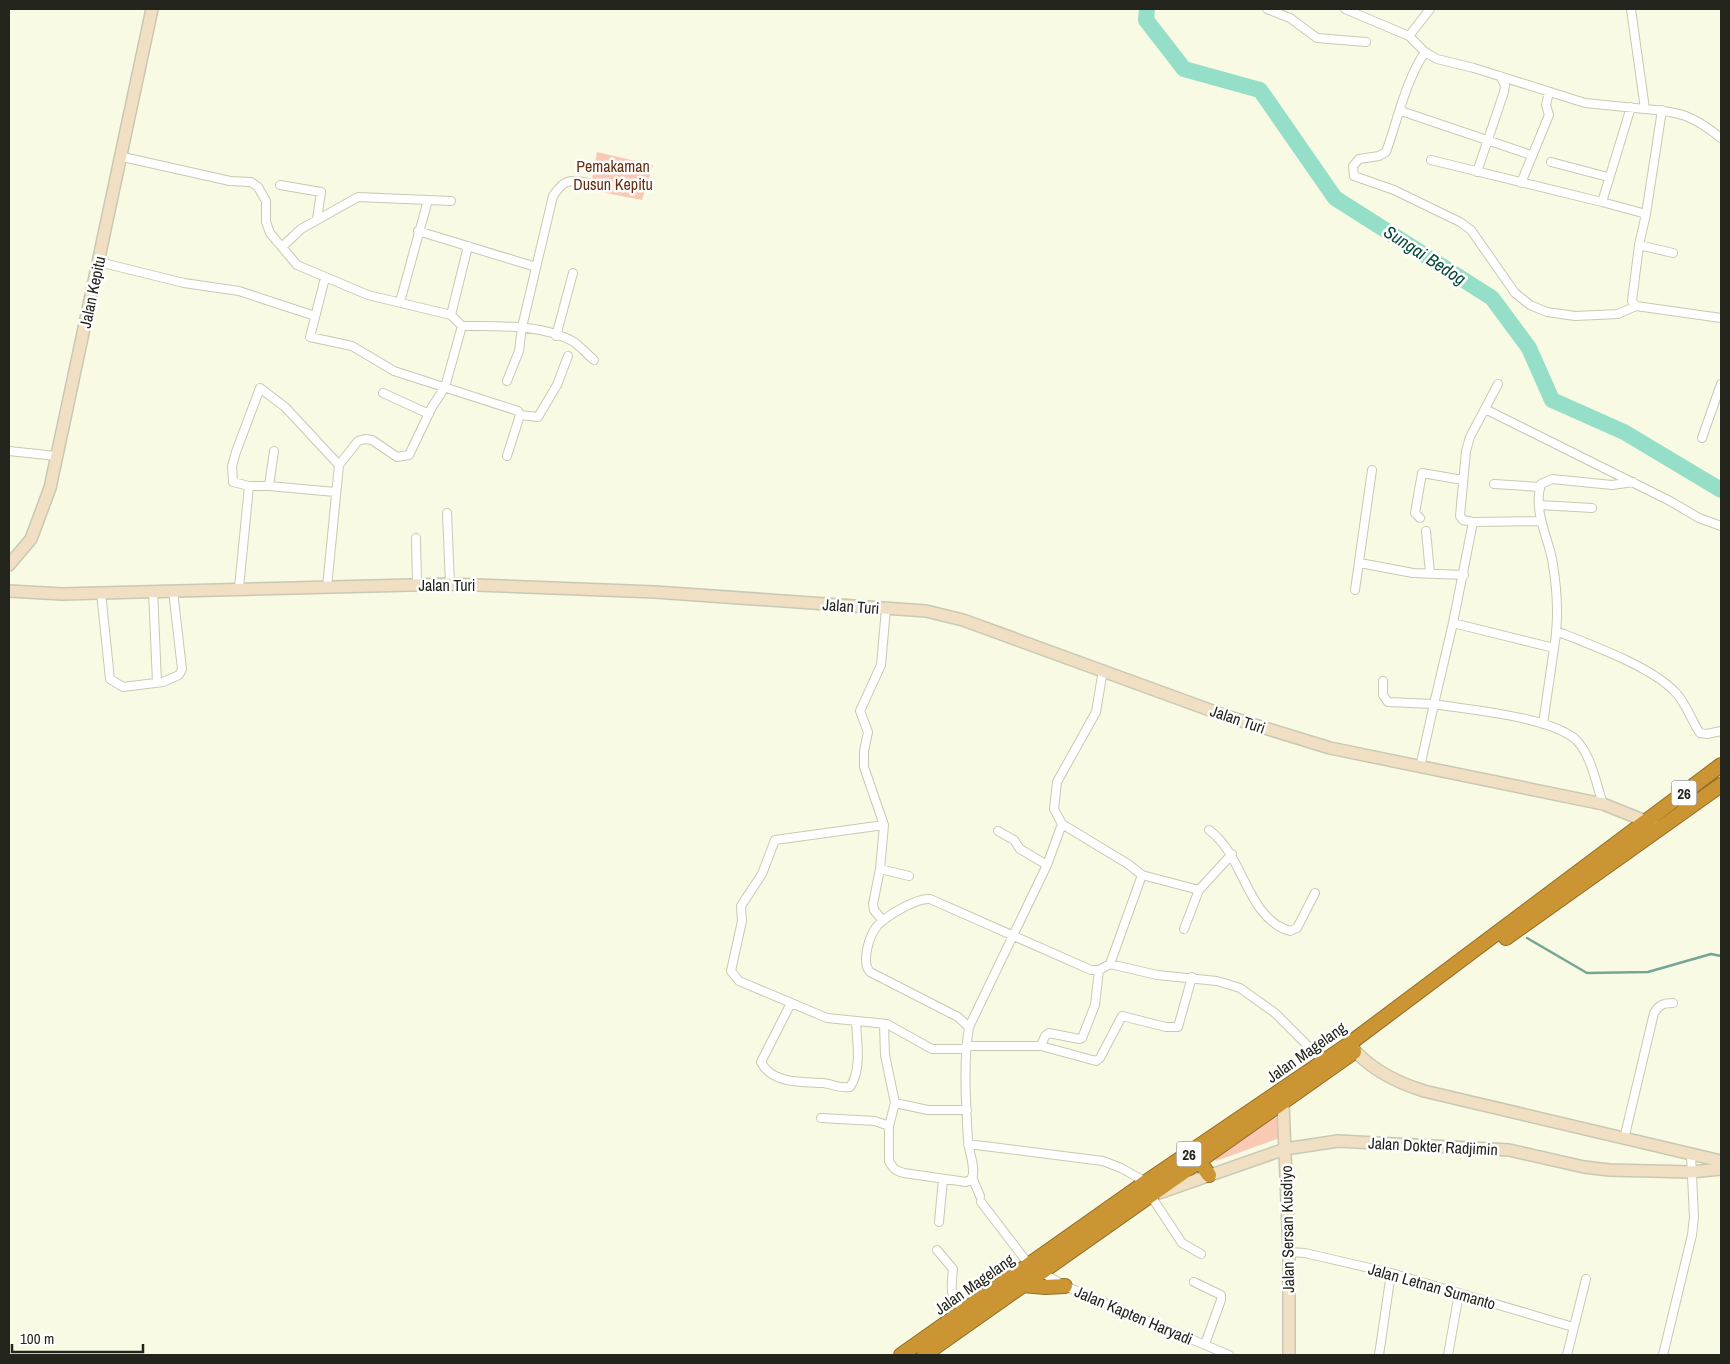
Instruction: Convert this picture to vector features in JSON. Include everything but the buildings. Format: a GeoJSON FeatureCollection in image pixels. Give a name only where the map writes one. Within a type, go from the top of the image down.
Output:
{"type":"FeatureCollection","features":[{"type":"Feature","properties":{"kind":"highway","name":"Jalan Magelang"},"geometry":{"type":"LineString","coordinates":[[1148,1189],[1199,1161],[1283,1103],[1647,820],[1721,765]]}},
{"type":"Feature","properties":{"kind":"highway","name":"Jalan Magelang"},"geometry":{"type":"LineString","coordinates":[[901,1355],[963,1312],[1035,1269],[1324,1062],[1352,1048],[1721,785]]}},
{"type":"Feature","properties":{"kind":"highway"},"geometry":{"type":"LineString","coordinates":[[1199,1161],[1209,1175]]}},
{"type":"Feature","properties":{"kind":"highway","name":"Jalan Magelang"},"geometry":{"type":"LineString","coordinates":[[924,1355],[1023,1285],[1035,1269]]}},
{"type":"Feature","properties":{"kind":"highway"},"geometry":{"type":"LineString","coordinates":[[1023,1285],[1065,1286]]}},
{"type":"Feature","properties":{"kind":"main road","name":"Jalan Kepitu"},"geometry":{"type":"LineString","coordinates":[[9,565],[31,539],[50,488],[152,9]]}},
{"type":"Feature","properties":{"kind":"main road","name":"Jalan Turi"},"geometry":{"type":"LineString","coordinates":[[9,591],[41,594],[450,584],[655,592],[926,611],[963,620],[1229,716],[1320,746],[1603,804],[1647,820],[1662,828]]}},
{"type":"Feature","properties":{"kind":"main road"},"geometry":{"type":"LineString","coordinates":[[1352,1048],[1375,1069],[1411,1087],[1721,1161]]}},
{"type":"Feature","properties":{"kind":"main road","name":"Jalan Sersan Kusdiyo"},"geometry":{"type":"LineString","coordinates":[[1283,1103],[1289,1252],[1289,1355]]}},
{"type":"Feature","properties":{"kind":"main road","name":"Jalan Dokter Radjimin"},"geometry":{"type":"LineString","coordinates":[[1148,1189],[1209,1175],[1285,1149],[1338,1141],[1499,1149],[1598,1169],[1692,1172],[1721,1169]]}},
{"type":"Feature","properties":{"kind":"street"},"geometry":{"type":"LineString","coordinates":[[1267,9],[1285,16],[1318,38],[1366,42]]}},
{"type":"Feature","properties":{"kind":"street"},"geometry":{"type":"LineString","coordinates":[[1345,9],[1409,36],[1425,52],[1437,59],[1500,76],[1585,103],[1680,112],[1701,122],[1721,138]]}},
{"type":"Feature","properties":{"kind":"street"},"geometry":{"type":"LineString","coordinates":[[1409,36],[1430,9]]}},
{"type":"Feature","properties":{"kind":"street"},"geometry":{"type":"LineString","coordinates":[[1631,9],[1645,109]]}},
{"type":"Feature","properties":{"kind":"street"},"geometry":{"type":"LineString","coordinates":[[1425,52],[1417,64],[1386,152],[1379,156],[1359,159],[1352,171],[1357,178],[1394,190],[1460,222],[1471,230],[1515,293],[1530,305],[1547,312],[1575,316],[1618,314],[1636,306],[1721,318]]}},
{"type":"Feature","properties":{"kind":"street"},"geometry":{"type":"LineString","coordinates":[[1477,172],[1504,92],[1505,85],[1500,76]]}},
{"type":"Feature","properties":{"kind":"street"},"geometry":{"type":"LineString","coordinates":[[1521,183],[1549,115],[1546,105],[1549,92]]}},
{"type":"Feature","properties":{"kind":"street"},"geometry":{"type":"LineString","coordinates":[[1602,202],[1608,177],[1631,108]]}},
{"type":"Feature","properties":{"kind":"street"},"geometry":{"type":"LineString","coordinates":[[1636,306],[1632,301],[1639,245],[1646,214],[1662,110]]}},
{"type":"Feature","properties":{"kind":"street"},"geometry":{"type":"LineString","coordinates":[[1401,111],[1531,155]]}},
{"type":"Feature","properties":{"kind":"street"},"geometry":{"type":"LineString","coordinates":[[122,156],[230,181],[251,182],[258,187],[266,201],[266,222],[270,234],[297,265],[325,278],[368,295],[451,315],[462,326],[522,327],[556,336],[574,342],[594,360]]}},
{"type":"Feature","properties":{"kind":"street"},"geometry":{"type":"LineString","coordinates":[[1431,160],[1646,214]]}},
{"type":"Feature","properties":{"kind":"street"},"geometry":{"type":"LineString","coordinates":[[1551,162],[1608,177]]}},
{"type":"Feature","properties":{"kind":"street"},"geometry":{"type":"LineString","coordinates":[[507,380],[519,351],[522,327],[553,196],[561,184],[571,180],[589,182]]}},
{"type":"Feature","properties":{"kind":"street"},"geometry":{"type":"LineString","coordinates":[[280,185],[321,192],[317,219]]}},
{"type":"Feature","properties":{"kind":"street"},"geometry":{"type":"LineString","coordinates":[[282,248],[301,229],[358,197],[451,201]]}},
{"type":"Feature","properties":{"kind":"street"},"geometry":{"type":"LineString","coordinates":[[400,302],[428,200]]}},
{"type":"Feature","properties":{"kind":"street"},"geometry":{"type":"LineString","coordinates":[[418,231],[536,267]]}},
{"type":"Feature","properties":{"kind":"street"},"geometry":{"type":"LineString","coordinates":[[1639,245],[1673,253]]}},
{"type":"Feature","properties":{"kind":"street"},"geometry":{"type":"LineString","coordinates":[[451,315],[468,246]]}},
{"type":"Feature","properties":{"kind":"street"},"geometry":{"type":"LineString","coordinates":[[99,262],[184,283],[239,291],[315,316]]}},
{"type":"Feature","properties":{"kind":"street"},"geometry":{"type":"LineString","coordinates":[[556,336],[573,273]]}},
{"type":"Feature","properties":{"kind":"street"},"geometry":{"type":"LineString","coordinates":[[325,278],[310,337],[352,346],[388,369],[518,411],[520,415],[538,417],[557,385],[568,356]]}},
{"type":"Feature","properties":{"kind":"street"},"geometry":{"type":"LineString","coordinates":[[327,587],[339,465],[358,441],[366,439],[372,440],[397,457],[409,455],[429,414],[445,387],[462,326]]}},
{"type":"Feature","properties":{"kind":"street"},"geometry":{"type":"LineString","coordinates":[[1498,384],[1470,437],[1463,480],[1460,516],[1462,520],[1473,522],[1540,521]]}},
{"type":"Feature","properties":{"kind":"street"},"geometry":{"type":"LineString","coordinates":[[1702,438],[1721,384]]}},
{"type":"Feature","properties":{"kind":"street"},"geometry":{"type":"LineString","coordinates":[[335,492],[249,486],[233,482],[232,466],[260,388],[285,407],[339,465]]}},
{"type":"Feature","properties":{"kind":"street"},"geometry":{"type":"LineString","coordinates":[[383,393],[429,414]]}},
{"type":"Feature","properties":{"kind":"street"},"geometry":{"type":"LineString","coordinates":[[1484,409],[1633,482],[1699,518],[1721,526]]}},
{"type":"Feature","properties":{"kind":"street"},"geometry":{"type":"LineString","coordinates":[[506,456],[520,415]]}},
{"type":"Feature","properties":{"kind":"street"},"geometry":{"type":"LineString","coordinates":[[9,451],[56,456]]}},
{"type":"Feature","properties":{"kind":"street"},"geometry":{"type":"LineString","coordinates":[[269,486],[274,451]]}},
{"type":"Feature","properties":{"kind":"street"},"geometry":{"type":"LineString","coordinates":[[1355,590],[1372,470]]}},
{"type":"Feature","properties":{"kind":"street"},"geometry":{"type":"LineString","coordinates":[[1420,518],[1415,513],[1422,473],[1463,480]]}},
{"type":"Feature","properties":{"kind":"street"},"geometry":{"type":"LineString","coordinates":[[1543,724],[1556,631],[1552,559],[1540,521],[1540,487],[1544,481],[1552,479],[1612,485],[1633,482]]}},
{"type":"Feature","properties":{"kind":"street"},"geometry":{"type":"LineString","coordinates":[[1494,484],[1540,487]]}},
{"type":"Feature","properties":{"kind":"street"},"geometry":{"type":"LineString","coordinates":[[239,588],[249,486]]}},
{"type":"Feature","properties":{"kind":"street"},"geometry":{"type":"LineString","coordinates":[[1540,505],[1592,508]]}},
{"type":"Feature","properties":{"kind":"street"},"geometry":{"type":"LineString","coordinates":[[447,513],[450,584]]}},
{"type":"Feature","properties":{"kind":"street"},"geometry":{"type":"LineString","coordinates":[[1420,767],[1464,575],[1473,522]]}},
{"type":"Feature","properties":{"kind":"street"},"geometry":{"type":"LineString","coordinates":[[1426,531],[1430,573]]}},
{"type":"Feature","properties":{"kind":"street"},"geometry":{"type":"LineString","coordinates":[[416,538],[417,584]]}},
{"type":"Feature","properties":{"kind":"street"},"geometry":{"type":"LineString","coordinates":[[1360,563],[1413,573],[1464,575]]}},
{"type":"Feature","properties":{"kind":"street"},"geometry":{"type":"LineString","coordinates":[[153,591],[157,682]]}},
{"type":"Feature","properties":{"kind":"street"},"geometry":{"type":"LineString","coordinates":[[101,593],[110,679],[123,687],[174,679],[182,669],[173,591]]}},
{"type":"Feature","properties":{"kind":"street"},"geometry":{"type":"LineString","coordinates":[[884,921],[873,907],[880,869],[884,825],[864,767],[864,751],[868,732],[865,720],[860,714],[862,702],[881,665],[886,609]]}},
{"type":"Feature","properties":{"kind":"street"},"geometry":{"type":"LineString","coordinates":[[1453,623],[1554,648]]}},
{"type":"Feature","properties":{"kind":"street"},"geometry":{"type":"LineString","coordinates":[[1556,631],[1618,656],[1663,682],[1683,701],[1700,732],[1707,734],[1721,731]]}},
{"type":"Feature","properties":{"kind":"street"},"geometry":{"type":"LineString","coordinates":[[1103,670],[1096,712],[1057,782],[1054,809],[1062,824],[1128,864],[1142,875],[1199,890]]}},
{"type":"Feature","properties":{"kind":"street"},"geometry":{"type":"LineString","coordinates":[[1383,680],[1383,695],[1388,702],[1434,704],[1543,724],[1574,738],[1588,759],[1603,804]]}},
{"type":"Feature","properties":{"kind":"street"},"geometry":{"type":"LineString","coordinates":[[1035,1269],[980,1199],[972,1177],[966,1110],[966,1047],[969,1027],[1047,865],[1062,824]]}},
{"type":"Feature","properties":{"kind":"street"},"geometry":{"type":"LineString","coordinates":[[884,825],[774,840],[762,874],[742,906],[742,921],[731,971],[739,981],[827,1018],[884,1024],[897,1028],[924,1046],[932,1049],[1041,1046],[1096,1061],[1100,1058],[1122,1016],[1166,1026],[1178,1026],[1192,977]]}},
{"type":"Feature","properties":{"kind":"street"},"geometry":{"type":"LineString","coordinates":[[1209,830],[1232,854],[1258,905],[1266,917],[1277,927],[1290,931],[1297,928],[1315,893]]}},
{"type":"Feature","properties":{"kind":"street"},"geometry":{"type":"LineString","coordinates":[[998,831],[1014,840],[1020,849],[1047,865]]}},
{"type":"Feature","properties":{"kind":"street"},"geometry":{"type":"LineString","coordinates":[[1184,929],[1199,890],[1232,854]]}},
{"type":"Feature","properties":{"kind":"street"},"geometry":{"type":"LineString","coordinates":[[880,869],[909,876]]}},
{"type":"Feature","properties":{"kind":"street"},"geometry":{"type":"LineString","coordinates":[[969,1027],[958,1017],[870,972],[866,967],[865,960],[874,932],[884,921],[914,901],[925,899],[1014,935],[1083,968],[1099,970],[1110,964],[1142,875]]}},
{"type":"Feature","properties":{"kind":"street"},"geometry":{"type":"LineString","coordinates":[[1110,964],[1157,975],[1217,981],[1240,988],[1275,1013],[1324,1062]]}},
{"type":"Feature","properties":{"kind":"street"},"geometry":{"type":"LineString","coordinates":[[1041,1046],[1045,1036],[1049,1033],[1079,1040],[1082,1038],[1095,1005],[1099,970]]}},
{"type":"Feature","properties":{"kind":"street"},"geometry":{"type":"LineString","coordinates":[[792,1003],[761,1062],[770,1074],[780,1078],[808,1084],[824,1083],[841,1089],[850,1087],[855,1080],[857,1058],[856,1022]]}},
{"type":"Feature","properties":{"kind":"street"},"geometry":{"type":"LineString","coordinates":[[1624,1139],[1654,1013],[1664,1003],[1673,1003]]}},
{"type":"Feature","properties":{"kind":"street"},"geometry":{"type":"LineString","coordinates":[[884,1024],[885,1055],[895,1103],[889,1126],[889,1161],[896,1171],[966,1182],[972,1177]]}},
{"type":"Feature","properties":{"kind":"street"},"geometry":{"type":"LineString","coordinates":[[895,1103],[928,1110],[966,1110]]}},
{"type":"Feature","properties":{"kind":"street"},"geometry":{"type":"LineString","coordinates":[[821,1118],[875,1121],[889,1126]]}},
{"type":"Feature","properties":{"kind":"street"},"geometry":{"type":"LineString","coordinates":[[968,1144],[1103,1161],[1121,1168],[1148,1189],[1182,1243],[1201,1254]]}},
{"type":"Feature","properties":{"kind":"street"},"geometry":{"type":"LineString","coordinates":[[1662,1355],[1692,1235],[1694,1217],[1692,1155]]}},
{"type":"Feature","properties":{"kind":"street"},"geometry":{"type":"LineString","coordinates":[[939,1222],[943,1178]]}},
{"type":"Feature","properties":{"kind":"street"},"geometry":{"type":"LineString","coordinates":[[937,1250],[953,1269],[950,1287],[951,1294],[963,1312]]}},
{"type":"Feature","properties":{"kind":"street","name":"Jalan Letnan Sumanto"},"geometry":{"type":"LineString","coordinates":[[1289,1252],[1305,1253],[1391,1273],[1573,1326]]}},
{"type":"Feature","properties":{"kind":"street","name":"Jalan Kapten Haryadi"},"geometry":{"type":"LineString","coordinates":[[1035,1269],[1065,1286],[1228,1355]]}},
{"type":"Feature","properties":{"kind":"street"},"geometry":{"type":"LineString","coordinates":[[1378,1355],[1391,1273]]}},
{"type":"Feature","properties":{"kind":"street"},"geometry":{"type":"LineString","coordinates":[[1567,1355],[1586,1280]]}},
{"type":"Feature","properties":{"kind":"street"},"geometry":{"type":"LineString","coordinates":[[1194,1282],[1221,1295],[1221,1300],[1204,1344]]}},
{"type":"Feature","properties":{"kind":"street"},"geometry":{"type":"LineString","coordinates":[[1448,1355],[1459,1293]]}},
{"type":"Feature","properties":{"kind":"green space","name":"Pemakaman Dusun Kepitu"},"geometry":{"type":"Polygon","coordinates":[[[597,152],[653,165],[642,200],[590,190],[597,152]]]}},
{"type":"Feature","properties":{"kind":"green space"},"geometry":{"type":"Polygon","coordinates":[[[1273,1117],[1277,1118],[1279,1136],[1277,1139],[1216,1161],[1214,1157],[1273,1117]]]}},
{"type":"Feature","properties":{"kind":"waterway","name":"Sungai Bedog"},"geometry":{"type":"LineString","coordinates":[[1147,9],[1146,20],[1184,69],[1260,90],[1335,198],[1492,298],[1529,348],[1552,400],[1624,432],[1721,490]]}},
{"type":"Feature","properties":{"kind":"waterway"},"geometry":{"type":"LineString","coordinates":[[1527,938],[1587,973],[1648,972],[1711,954],[1721,956]]}}]}
